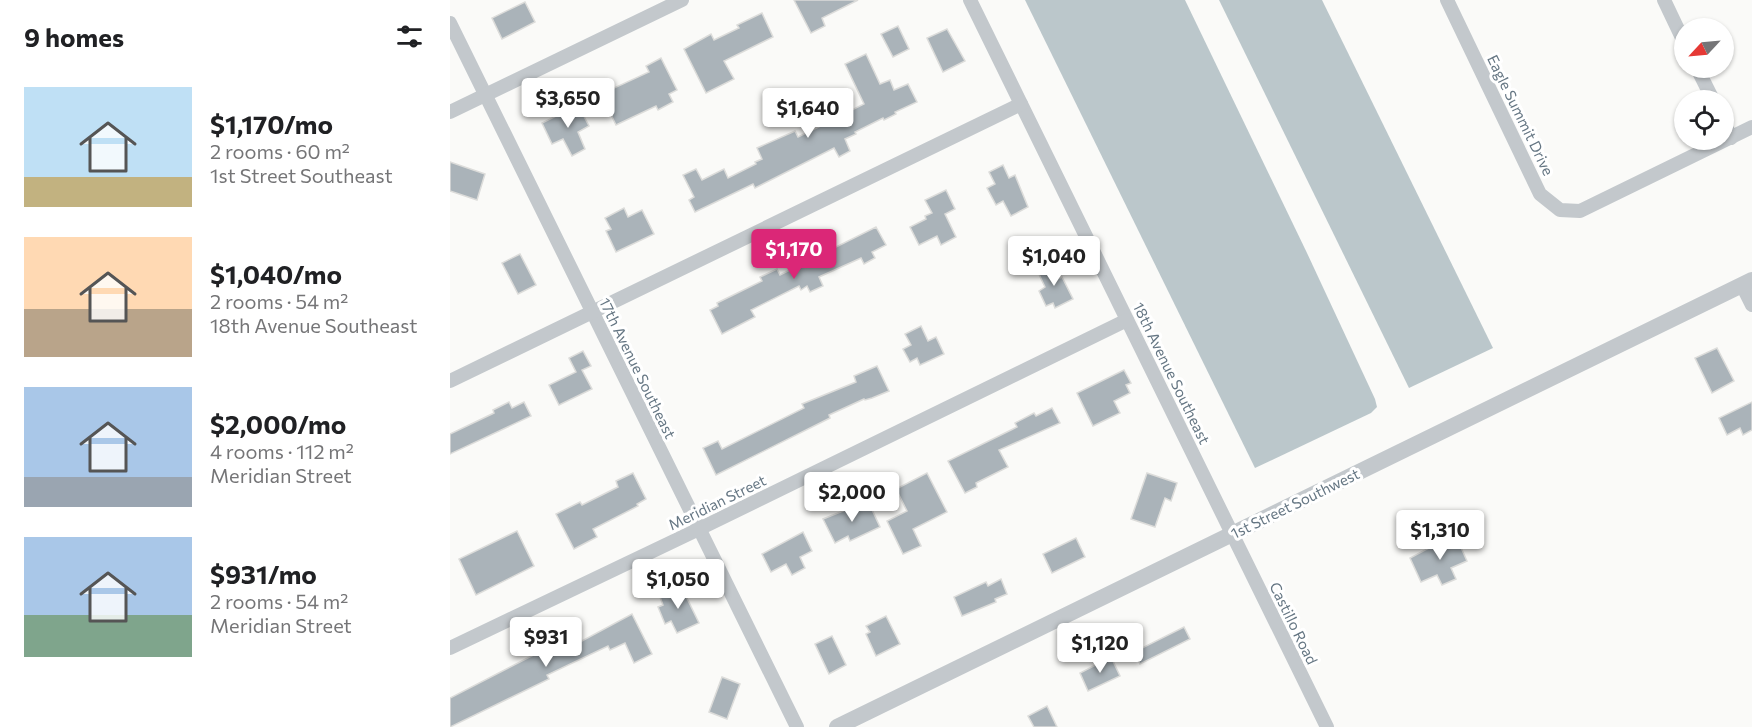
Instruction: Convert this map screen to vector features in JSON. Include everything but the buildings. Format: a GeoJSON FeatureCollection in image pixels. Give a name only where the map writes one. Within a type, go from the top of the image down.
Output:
{"type":"FeatureCollection","features":[{"type":"Feature","properties":{"kind":"street"},"geometry":{"type":"LineString","coordinates":[[450,112],[682,0]]}},
{"type":"Feature","properties":{"kind":"street","name":"18th Avenue Southeast"},"geometry":{"type":"LineString","coordinates":[[970,0],[1232,534]]}},
{"type":"Feature","properties":{"kind":"street","name":"Eagle Summit Drive"},"geometry":{"type":"LineString","coordinates":[[1447,0],[1540,194],[1560,210],[1580,211],[1706,150]]}},
{"type":"Feature","properties":{"kind":"street"},"geometry":{"type":"LineString","coordinates":[[1664,0],[1674,21]]}},
{"type":"Feature","properties":{"kind":"street","name":"17th Avenue Southeast"},"geometry":{"type":"LineString","coordinates":[[450,23],[797,727]]}},
{"type":"Feature","properties":{"kind":"street"},"geometry":{"type":"LineString","coordinates":[[450,381],[1021,104]]}},
{"type":"Feature","properties":{"kind":"street","name":"Eagle Summit Drive"},"geometry":{"type":"LineString","coordinates":[[1734,136],[1752,127]]}},
{"type":"Feature","properties":{"kind":"street"},"geometry":{"type":"LineString","coordinates":[[1747,282],[1752,305]]}},
{"type":"Feature","properties":{"kind":"street","name":"1st Street Southwest"},"geometry":{"type":"LineString","coordinates":[[837,727],[1747,282]]}},
{"type":"Feature","properties":{"kind":"street","name":"Meridian Street"},"geometry":{"type":"LineString","coordinates":[[450,648],[699,530],[1127,320]]}},
{"type":"Feature","properties":{"kind":"street","name":"Castillo Road"},"geometry":{"type":"LineString","coordinates":[[1232,534],[1327,727]]}},
{"type":"Feature","properties":{"kind":"shaded area"},"geometry":{"type":"Polygon","coordinates":[[[1025,0],[1185,0],[1375,399],[1377,407],[1371,413],[1255,468],[1025,0]]]}},
{"type":"Feature","properties":{"kind":"shaded area"},"geometry":{"type":"Polygon","coordinates":[[[1219,0],[1322,0],[1493,348],[1409,388],[1219,0]]]}}]}
